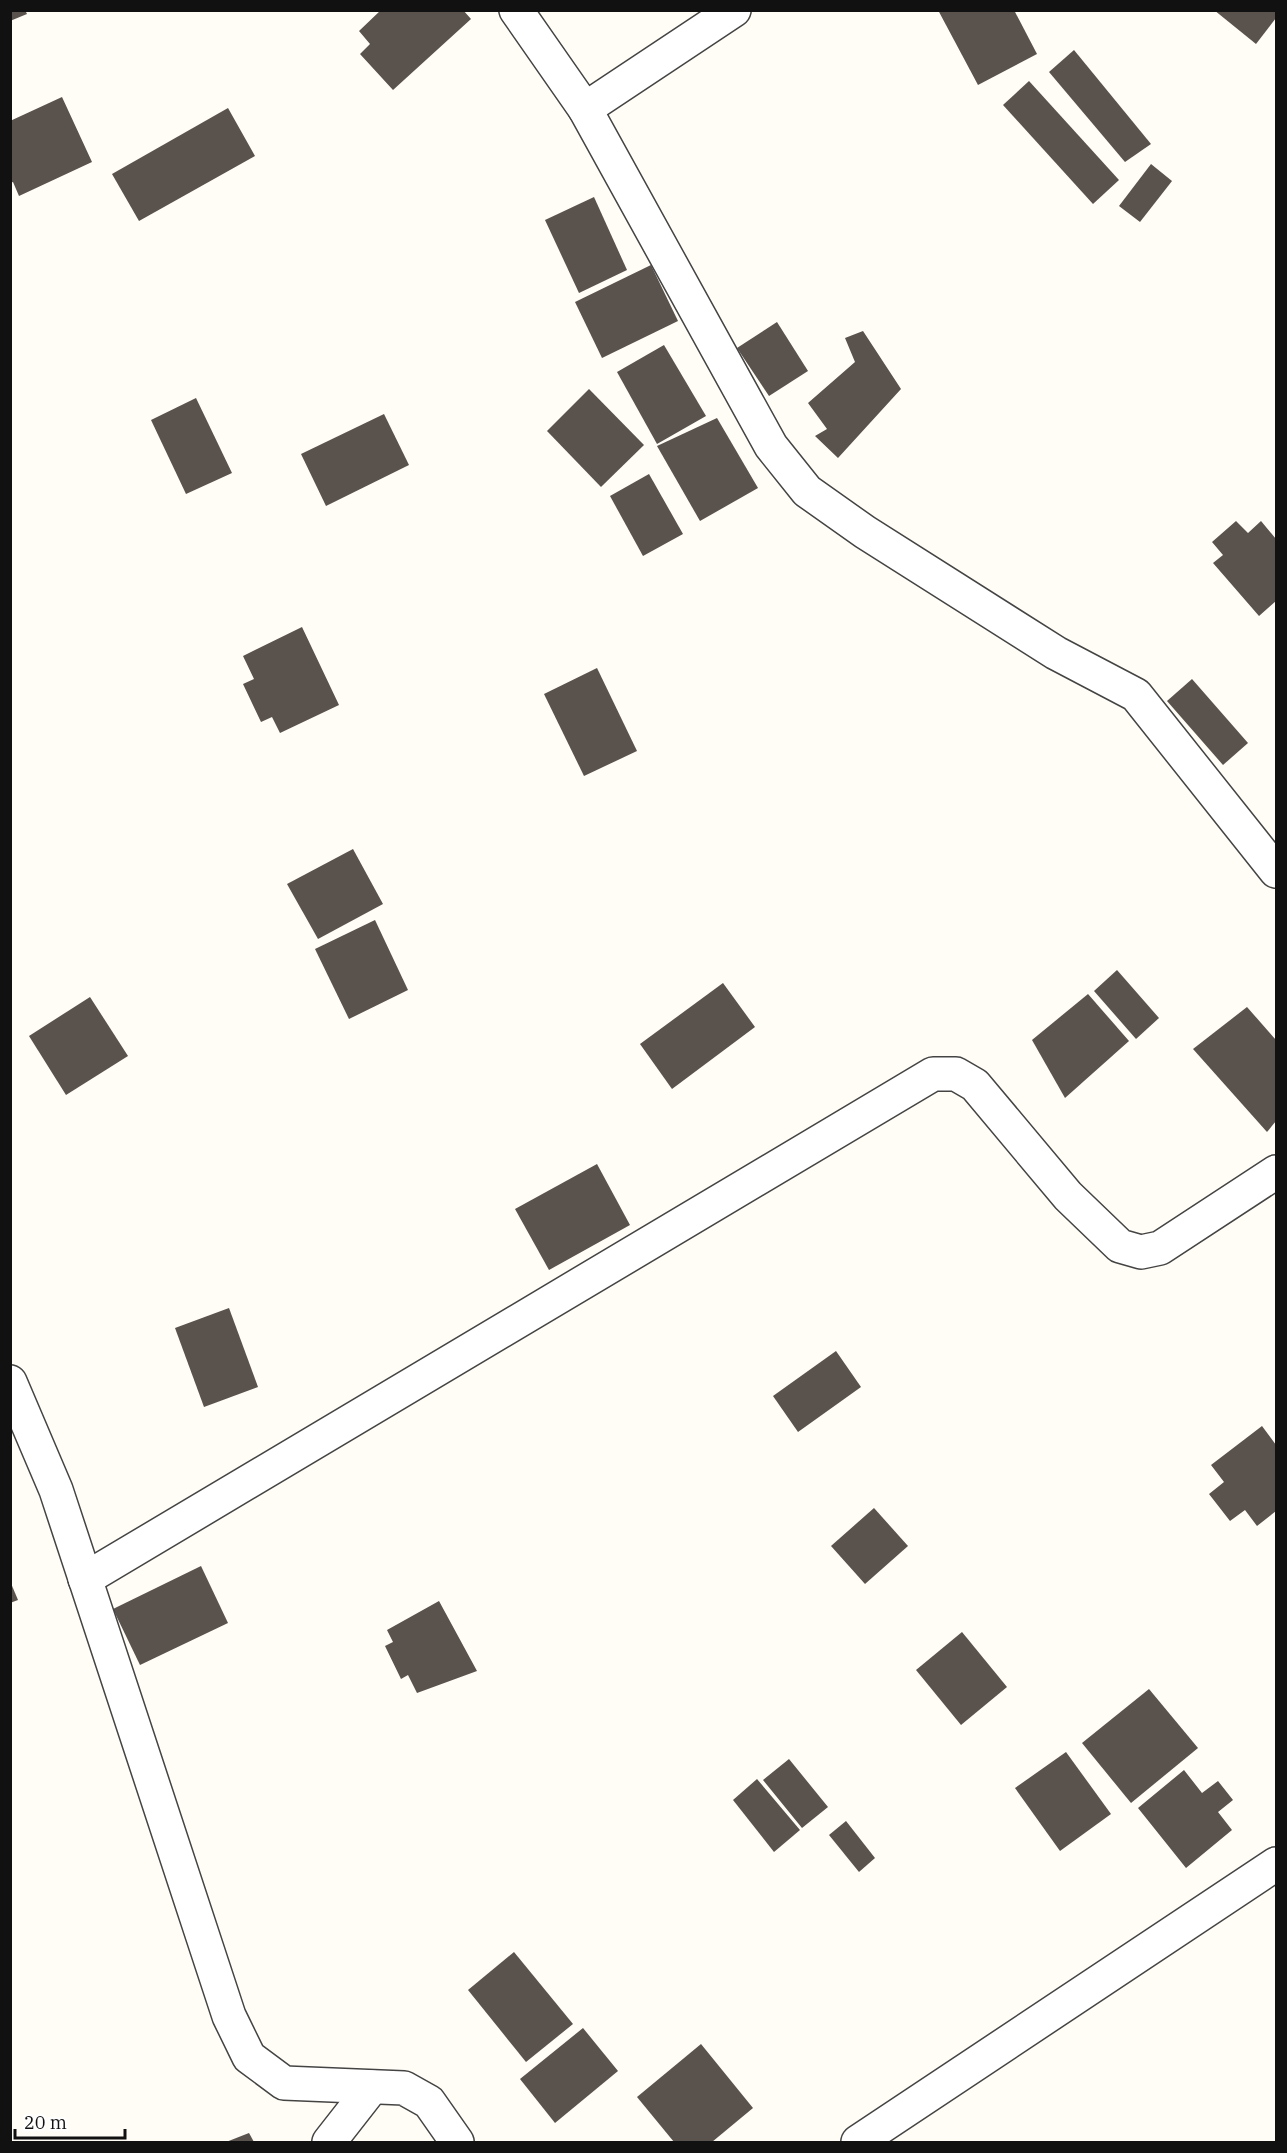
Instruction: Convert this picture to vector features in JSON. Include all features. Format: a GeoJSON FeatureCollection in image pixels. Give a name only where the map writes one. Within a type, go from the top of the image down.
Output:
{"type":"FeatureCollection","features":[{"type":"Feature","properties":{"kind":"street"},"geometry":{"type":"LineString","coordinates":[[516,10],[585,109],[771,446],[807,491],[1056,653],[1136,695],[1276,871]]}},
{"type":"Feature","properties":{"kind":"street"},"geometry":{"type":"LineString","coordinates":[[585,109],[734,10]]}},
{"type":"Feature","properties":{"kind":"street"},"geometry":{"type":"LineString","coordinates":[[85,1579],[933,1074],[956,1074],[975,1085],[1068,1196],[1120,1246],[1130,1249],[1141,1252],[1160,1248],[1276,1172]]}},
{"type":"Feature","properties":{"kind":"street"},"geometry":{"type":"LineString","coordinates":[[10,1382],[56,1490],[229,2016],[249,2057],[284,2083],[404,2088],[429,2102],[457,2142]]}},
{"type":"Feature","properties":{"kind":"street"},"geometry":{"type":"LineString","coordinates":[[858,2142],[1276,1864]]}},
{"type":"Feature","properties":{"kind":"street"},"geometry":{"type":"LineString","coordinates":[[329,2142],[372,2087]]}},
{"type":"Feature","properties":{"kind":"building"},"geometry":{"type":"Polygon","coordinates":[[[10,10],[25,10],[27,14],[10,21],[10,10]]]}},
{"type":"Feature","properties":{"kind":"building"},"geometry":{"type":"Polygon","coordinates":[[[381,10],[463,10],[471,19],[393,90],[360,54],[370,44],[359,31],[381,10]]]}},
{"type":"Feature","properties":{"kind":"building"},"geometry":{"type":"Polygon","coordinates":[[[938,10],[1014,10],[1037,54],[978,85],[938,10]]]}},
{"type":"Feature","properties":{"kind":"building"},"geometry":{"type":"Polygon","coordinates":[[[1214,10],[1276,10],[1276,18],[1256,44],[1214,10]]]}},
{"type":"Feature","properties":{"kind":"building"},"geometry":{"type":"Polygon","coordinates":[[[1074,50],[1151,144],[1125,162],[1049,72],[1074,50]]]}},
{"type":"Feature","properties":{"kind":"building"},"geometry":{"type":"Polygon","coordinates":[[[1029,81],[1119,180],[1093,204],[1003,105],[1029,81]]]}},
{"type":"Feature","properties":{"kind":"building"},"geometry":{"type":"Polygon","coordinates":[[[62,97],[92,162],[19,196],[13,182],[10,183],[10,121],[62,97]]]}},
{"type":"Feature","properties":{"kind":"building"},"geometry":{"type":"Polygon","coordinates":[[[228,108],[255,156],[139,221],[112,174],[228,108]]]}},
{"type":"Feature","properties":{"kind":"building"},"geometry":{"type":"Polygon","coordinates":[[[1151,164],[1172,181],[1140,222],[1119,206],[1151,164]]]}},
{"type":"Feature","properties":{"kind":"building"},"geometry":{"type":"Polygon","coordinates":[[[594,197],[627,270],[579,293],[545,220],[594,197]]]}},
{"type":"Feature","properties":{"kind":"building"},"geometry":{"type":"Polygon","coordinates":[[[651,265],[678,321],[602,358],[575,302],[651,265]]]}},
{"type":"Feature","properties":{"kind":"building"},"geometry":{"type":"Polygon","coordinates":[[[777,322],[808,371],[769,396],[737,348],[777,322]]]}},
{"type":"Feature","properties":{"kind":"building"},"geometry":{"type":"Polygon","coordinates":[[[863,331],[901,389],[838,458],[815,436],[827,429],[808,403],[855,362],[845,338],[863,331]]]}},
{"type":"Feature","properties":{"kind":"building"},"geometry":{"type":"Polygon","coordinates":[[[664,345],[706,416],[657,444],[617,372],[664,345]]]}},
{"type":"Feature","properties":{"kind":"building"},"geometry":{"type":"Polygon","coordinates":[[[589,389],[644,445],[601,487],[547,431],[589,389]]]}},
{"type":"Feature","properties":{"kind":"building"},"geometry":{"type":"Polygon","coordinates":[[[196,398],[232,473],[186,494],[151,420],[196,398]]]}},
{"type":"Feature","properties":{"kind":"building"},"geometry":{"type":"Polygon","coordinates":[[[384,414],[409,465],[326,506],[301,454],[384,414]]]}},
{"type":"Feature","properties":{"kind":"building"},"geometry":{"type":"Polygon","coordinates":[[[717,418],[758,488],[700,521],[657,446],[717,418]]]}},
{"type":"Feature","properties":{"kind":"building"},"geometry":{"type":"Polygon","coordinates":[[[649,474],[683,534],[643,556],[610,496],[649,474]]]}},
{"type":"Feature","properties":{"kind":"building"},"geometry":{"type":"Polygon","coordinates":[[[1236,521],[1248,533],[1261,521],[1276,539],[1276,601],[1259,616],[1213,563],[1223,555],[1212,542],[1236,521]]]}},
{"type":"Feature","properties":{"kind":"building"},"geometry":{"type":"Polygon","coordinates":[[[302,627],[339,705],[280,733],[272,717],[261,722],[243,684],[254,679],[243,656],[302,627]]]}},
{"type":"Feature","properties":{"kind":"building"},"geometry":{"type":"Polygon","coordinates":[[[597,668],[637,751],[584,776],[544,694],[597,668]]]}},
{"type":"Feature","properties":{"kind":"building"},"geometry":{"type":"Polygon","coordinates":[[[1192,679],[1248,743],[1223,765],[1167,701],[1192,679]]]}},
{"type":"Feature","properties":{"kind":"building"},"geometry":{"type":"Polygon","coordinates":[[[353,849],[383,904],[318,939],[287,884],[353,849]]]}},
{"type":"Feature","properties":{"kind":"building"},"geometry":{"type":"Polygon","coordinates":[[[375,920],[408,990],[349,1019],[315,949],[375,920]]]}},
{"type":"Feature","properties":{"kind":"building"},"geometry":{"type":"Polygon","coordinates":[[[1117,970],[1159,1018],[1136,1039],[1094,991],[1117,970]]]}},
{"type":"Feature","properties":{"kind":"building"},"geometry":{"type":"Polygon","coordinates":[[[723,983],[755,1027],[672,1089],[640,1044],[723,983]]]}},
{"type":"Feature","properties":{"kind":"building"},"geometry":{"type":"Polygon","coordinates":[[[1088,994],[1129,1041],[1065,1098],[1032,1040],[1088,994]]]}},
{"type":"Feature","properties":{"kind":"building"},"geometry":{"type":"Polygon","coordinates":[[[90,997],[128,1056],[66,1095],[29,1036],[90,997]]]}},
{"type":"Feature","properties":{"kind":"building"},"geometry":{"type":"Polygon","coordinates":[[[1247,1007],[1276,1040],[1276,1121],[1267,1132],[1193,1049],[1247,1007]]]}},
{"type":"Feature","properties":{"kind":"building"},"geometry":{"type":"Polygon","coordinates":[[[597,1164],[630,1225],[549,1270],[515,1209],[597,1164]]]}},
{"type":"Feature","properties":{"kind":"building"},"geometry":{"type":"Polygon","coordinates":[[[229,1308],[258,1387],[204,1407],[175,1328],[229,1308]]]}},
{"type":"Feature","properties":{"kind":"building"},"geometry":{"type":"Polygon","coordinates":[[[836,1351],[861,1387],[798,1432],[773,1396],[836,1351]]]}},
{"type":"Feature","properties":{"kind":"building"},"geometry":{"type":"Polygon","coordinates":[[[1262,1426],[1276,1445],[1276,1511],[1257,1526],[1245,1510],[1230,1521],[1209,1494],[1224,1482],[1211,1465],[1262,1426]]]}},
{"type":"Feature","properties":{"kind":"building"},"geometry":{"type":"Polygon","coordinates":[[[874,1508],[908,1546],[865,1584],[831,1546],[874,1508]]]}},
{"type":"Feature","properties":{"kind":"building"},"geometry":{"type":"Polygon","coordinates":[[[201,1566],[228,1623],[140,1665],[113,1609],[201,1566]]]}},
{"type":"Feature","properties":{"kind":"building"},"geometry":{"type":"Polygon","coordinates":[[[10,1581],[18,1600],[10,1603],[10,1581]]]}},
{"type":"Feature","properties":{"kind":"building"},"geometry":{"type":"Polygon","coordinates":[[[439,1601],[477,1671],[417,1693],[408,1675],[401,1679],[385,1646],[393,1642],[387,1630],[439,1601]]]}},
{"type":"Feature","properties":{"kind":"building"},"geometry":{"type":"Polygon","coordinates":[[[962,1632],[1007,1687],[961,1725],[916,1670],[962,1632]]]}},
{"type":"Feature","properties":{"kind":"building"},"geometry":{"type":"Polygon","coordinates":[[[1149,1689],[1198,1748],[1131,1803],[1082,1743],[1149,1689]]]}},
{"type":"Feature","properties":{"kind":"building"},"geometry":{"type":"Polygon","coordinates":[[[1066,1752],[1111,1814],[1060,1851],[1015,1788],[1066,1752]]]}},
{"type":"Feature","properties":{"kind":"building"},"geometry":{"type":"Polygon","coordinates":[[[789,1759],[828,1807],[802,1828],[763,1780],[789,1759]]]}},
{"type":"Feature","properties":{"kind":"building"},"geometry":{"type":"Polygon","coordinates":[[[1184,1770],[1202,1793],[1218,1781],[1233,1800],[1218,1812],[1232,1830],[1186,1868],[1138,1808],[1184,1770]]]}},
{"type":"Feature","properties":{"kind":"building"},"geometry":{"type":"Polygon","coordinates":[[[757,1779],[800,1830],[774,1852],[733,1800],[757,1779]]]}},
{"type":"Feature","properties":{"kind":"building"},"geometry":{"type":"Polygon","coordinates":[[[846,1821],[875,1858],[859,1872],[829,1835],[846,1821]]]}},
{"type":"Feature","properties":{"kind":"building"},"geometry":{"type":"Polygon","coordinates":[[[514,1952],[573,2024],[526,2062],[468,1990],[514,1952]]]}},
{"type":"Feature","properties":{"kind":"building"},"geometry":{"type":"Polygon","coordinates":[[[583,2028],[618,2071],[555,2123],[520,2079],[583,2028]]]}},
{"type":"Feature","properties":{"kind":"building"},"geometry":{"type":"Polygon","coordinates":[[[701,2044],[753,2108],[712,2142],[674,2142],[637,2097],[701,2044]]]}},
{"type":"Feature","properties":{"kind":"building"},"geometry":{"type":"Polygon","coordinates":[[[249,2133],[254,2142],[226,2142],[249,2133]]]}}]}
